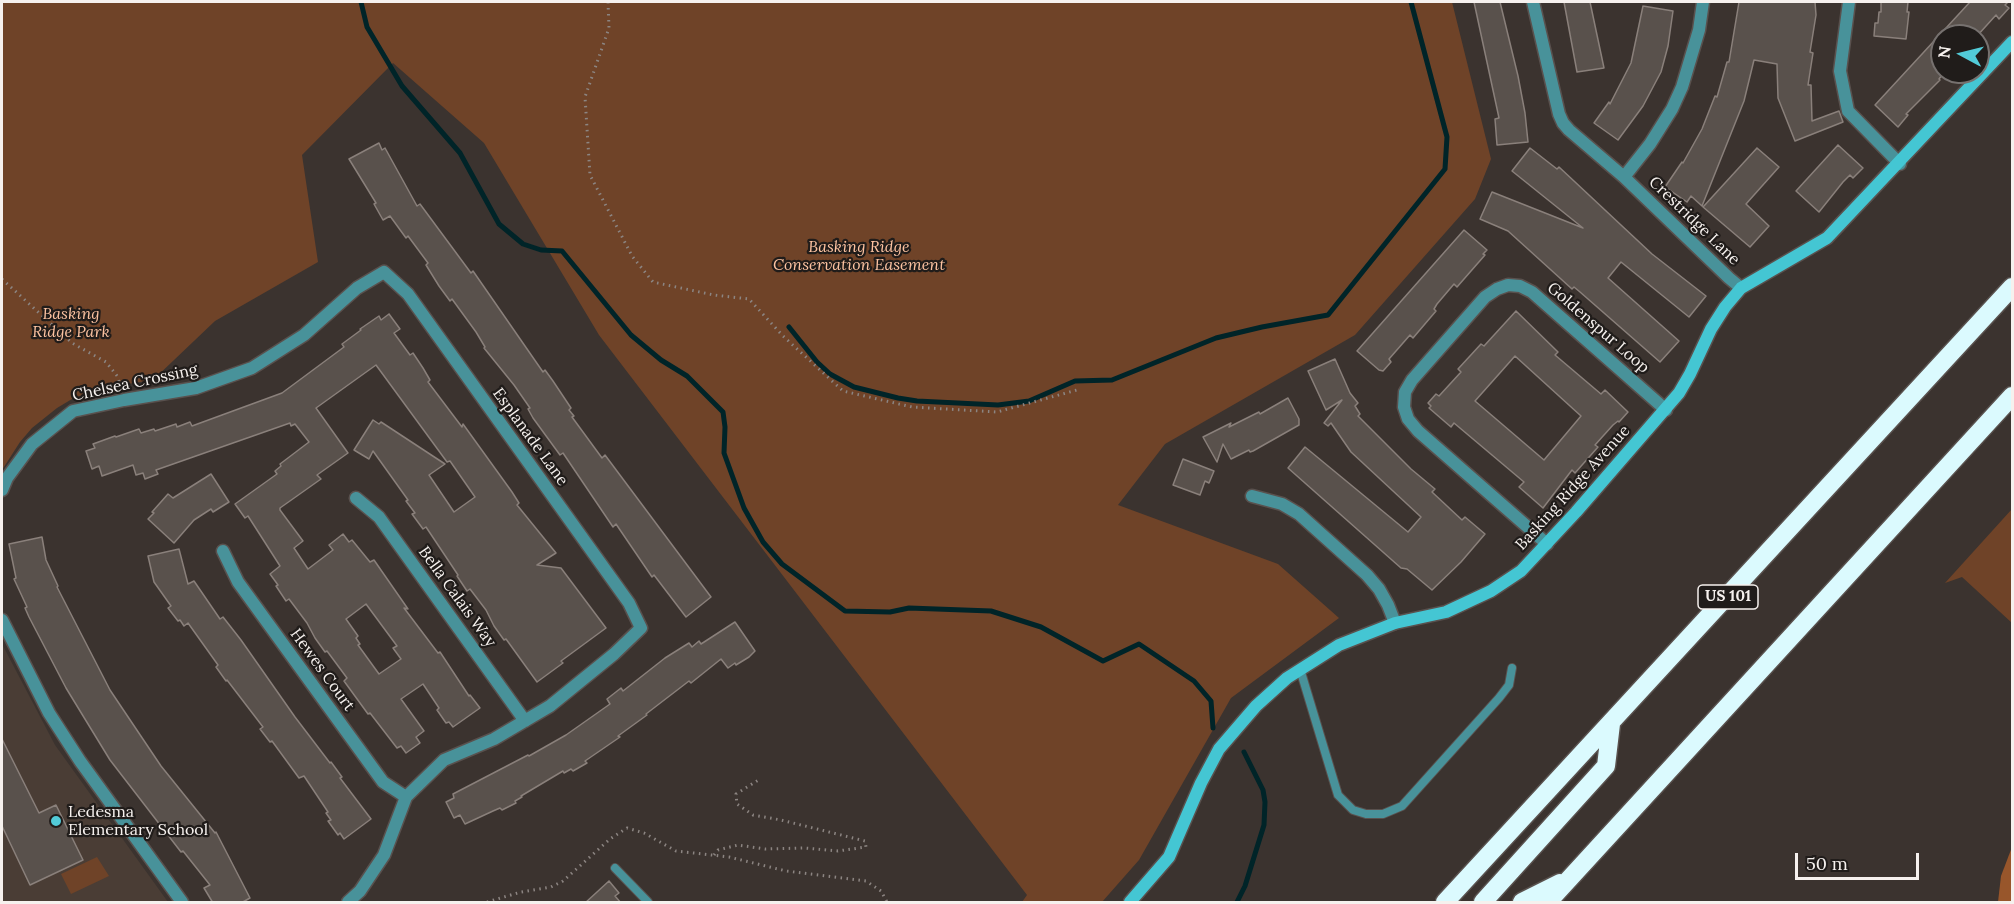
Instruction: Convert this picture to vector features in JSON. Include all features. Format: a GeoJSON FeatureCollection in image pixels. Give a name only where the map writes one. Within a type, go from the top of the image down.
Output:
{"type":"FeatureCollection","features":[{"type":"Feature","properties":{"kind":"highway","name":"US 101"},"geometry":{"type":"LineString","coordinates":[[1445,903],[2013,287]]}},
{"type":"Feature","properties":{"kind":"highway"},"geometry":{"type":"LineString","coordinates":[[1548,903],[2013,396]]}},
{"type":"Feature","properties":{"kind":"highway"},"geometry":{"type":"LineString","coordinates":[[1483,903],[1606,766],[1611,724]]}},
{"type":"Feature","properties":{"kind":"highway"},"geometry":{"type":"LineString","coordinates":[[1522,903],[1571,878]]}},
{"type":"Feature","properties":{"kind":"street","name":"Crestridge Lane"},"geometry":{"type":"LineString","coordinates":[[1533,2],[1563,123],[1624,177],[1741,288]]}},
{"type":"Feature","properties":{"kind":"street"},"geometry":{"type":"LineString","coordinates":[[1624,177],[1650,144],[1672,109],[1682,87],[1699,30],[1703,2]]}},
{"type":"Feature","properties":{"kind":"street"},"geometry":{"type":"LineString","coordinates":[[1848,2],[1840,71],[1848,111],[1900,164]]}},
{"type":"Feature","properties":{"kind":"street","name":"Basking Ridge Avenue"},"geometry":{"type":"LineString","coordinates":[[1130,903],[1168,857],[1186,821],[1200,783],[1220,749],[1256,706],[1287,678],[1339,645],[1395,623],[1446,612],[1491,591],[1521,571],[1666,410],[1690,374],[1711,329],[1741,288],[1827,238],[1900,164],[2013,42]]}},
{"type":"Feature","properties":{"kind":"street","name":"Chelsea Crossing"},"geometry":{"type":"LineString","coordinates":[[2,490],[7,478],[32,444],[73,411],[196,388],[252,368],[304,335],[357,288],[384,272]]}},
{"type":"Feature","properties":{"kind":"street","name":"Esplanade Lane"},"geometry":{"type":"LineString","coordinates":[[384,272],[408,294],[628,603],[640,628],[614,654],[550,706],[525,721]]}},
{"type":"Feature","properties":{"kind":"street","name":"Goldenspur Loop"},"geometry":{"type":"LineString","coordinates":[[1547,544],[1418,431],[1408,419],[1404,407],[1405,392],[1412,380],[1485,297],[1508,285],[1520,286],[1532,292],[1666,410]]}},
{"type":"Feature","properties":{"kind":"street"},"geometry":{"type":"LineString","coordinates":[[1252,496],[1282,504],[1299,514],[1367,575],[1379,589],[1395,623]]}},
{"type":"Feature","properties":{"kind":"street","name":"Bella Calais Way"},"geometry":{"type":"LineString","coordinates":[[356,498],[379,517],[525,721]]}},
{"type":"Feature","properties":{"kind":"street","name":"Hewes Court"},"geometry":{"type":"LineString","coordinates":[[223,552],[238,582],[383,782],[406,797]]}},
{"type":"Feature","properties":{"kind":"street"},"geometry":{"type":"LineString","coordinates":[[2,620],[49,713],[177,901]]}},
{"type":"Feature","properties":{"kind":"street"},"geometry":{"type":"LineString","coordinates":[[348,903],[360,891],[384,855],[406,797],[444,760],[494,739],[525,721]]}},
{"type":"Feature","properties":{"kind":"lane"},"geometry":{"type":"LineString","coordinates":[[1300,669],[1338,795],[1353,810],[1366,814],[1383,814],[1402,806],[1499,698],[1509,685],[1512,668]]}},
{"type":"Feature","properties":{"kind":"lane"},"geometry":{"type":"LineString","coordinates":[[615,868],[648,903]]}},
{"type":"Feature","properties":{"kind":"path"},"geometry":{"type":"LineString","coordinates":[[608,2],[609,28],[585,97],[590,175],[632,256],[653,282],[714,295],[749,299],[783,336],[843,391],[912,407],[997,412],[1077,390]]}},
{"type":"Feature","properties":{"kind":"path"},"geometry":{"type":"LineString","coordinates":[[2,279],[72,343],[106,362],[118,377],[124,400]]}},
{"type":"Feature","properties":{"kind":"path"},"geometry":{"type":"LineString","coordinates":[[714,855],[718,850],[738,845],[765,849],[805,848],[838,851],[866,847],[865,841],[753,815],[736,804],[736,794],[760,779]]}},
{"type":"Feature","properties":{"kind":"path"},"geometry":{"type":"LineString","coordinates":[[487,903],[521,892],[551,887],[562,881],[610,839],[627,828],[644,832],[676,851],[714,855],[786,871],[866,881],[880,891],[887,903]]}},
{"type":"Feature","properties":{"kind":"shaded area","name":"Ledesma Elementary School"},"geometry":{"type":"Polygon","coordinates":[[[2,644],[55,745],[168,902],[2,902],[2,644]]]}},
{"type":"Feature","properties":{"kind":"shaded area"},"geometry":{"type":"Polygon","coordinates":[[[2012,847],[2012,902],[1998,902],[2001,876],[2012,847]]]}},
{"type":"Feature","properties":{"kind":"green space","name":"Basking Ridge Conservation Easement"},"geometry":{"type":"Polygon","coordinates":[[[2,2],[1452,2],[1491,159],[1475,199],[1355,335],[1165,444],[1118,505],[1278,564],[1339,618],[1231,698],[1139,860],[1102,902],[1022,902],[1027,895],[599,335],[484,143],[393,63],[302,155],[318,262],[215,321],[153,380],[101,388],[72,399],[57,408],[32,428],[2,470],[2,2]]]}},
{"type":"Feature","properties":{"kind":"green space"},"geometry":{"type":"Polygon","coordinates":[[[2012,509],[2012,623],[1962,577],[1945,583],[2012,509]]]}},
{"type":"Feature","properties":{"kind":"green space"},"geometry":{"type":"Polygon","coordinates":[[[97,857],[109,876],[71,894],[61,874],[97,857]]]}},
{"type":"Feature","properties":{"kind":"building"},"geometry":{"type":"Polygon","coordinates":[[[1474,2],[1500,2],[1518,76],[1528,142],[1497,145],[1495,119],[1499,118],[1474,2]]]}},
{"type":"Feature","properties":{"kind":"building"},"geometry":{"type":"Polygon","coordinates":[[[1564,2],[1590,2],[1604,68],[1577,72],[1564,2]]]}},
{"type":"Feature","properties":{"kind":"building"},"geometry":{"type":"Polygon","coordinates":[[[1739,2],[1815,2],[1816,15],[1810,52],[1813,53],[1808,85],[1811,85],[1812,121],[1839,111],[1843,122],[1795,141],[1778,98],[1777,64],[1754,60],[1744,101],[1702,206],[1691,196],[1687,202],[1665,187],[1683,163],[1702,129],[1715,96],[1717,97],[1727,62],[1729,62],[1739,2]]]}},
{"type":"Feature","properties":{"kind":"building"},"geometry":{"type":"Polygon","coordinates":[[[1881,2],[1908,2],[1906,39],[1874,36],[1875,23],[1878,23],[1879,12],[1881,12],[1881,2]]]}},
{"type":"Feature","properties":{"kind":"building"},"geometry":{"type":"Polygon","coordinates":[[[1970,2],[2008,2],[2005,5],[2009,8],[1999,19],[1996,15],[1988,24],[1950,24],[1970,2]]]}},
{"type":"Feature","properties":{"kind":"building"},"geometry":{"type":"Polygon","coordinates":[[[1643,6],[1673,11],[1668,46],[1661,72],[1643,106],[1618,140],[1594,123],[1609,102],[1610,104],[1631,63],[1643,6]]]}},
{"type":"Feature","properties":{"kind":"building"},"geometry":{"type":"Polygon","coordinates":[[[1930,45],[1930,84],[1936,84],[1906,114],[1908,115],[1898,127],[1875,105],[1930,45]]]}},
{"type":"Feature","properties":{"kind":"building"},"geometry":{"type":"Polygon","coordinates":[[[379,143],[382,150],[385,148],[417,206],[420,204],[471,273],[473,271],[543,372],[545,370],[553,381],[571,408],[569,410],[574,416],[572,417],[602,458],[605,455],[711,597],[686,617],[654,575],[652,577],[616,524],[613,527],[563,453],[560,455],[533,418],[528,409],[530,408],[484,348],[476,332],[452,299],[450,301],[439,286],[426,265],[428,263],[408,236],[406,238],[390,216],[383,220],[374,204],[376,203],[349,159],[379,143]]]}},
{"type":"Feature","properties":{"kind":"building"},"geometry":{"type":"Polygon","coordinates":[[[1838,145],[1863,168],[1853,178],[1850,175],[1843,182],[1819,212],[1796,191],[1838,145]]]}},
{"type":"Feature","properties":{"kind":"building"},"geometry":{"type":"Polygon","coordinates":[[[1530,148],[1557,169],[1559,167],[1652,254],[1706,296],[1689,317],[1621,262],[1608,278],[1679,341],[1660,362],[1574,287],[1572,289],[1508,231],[1480,219],[1492,192],[1583,228],[1512,171],[1530,148]]]}},
{"type":"Feature","properties":{"kind":"building"},"geometry":{"type":"Polygon","coordinates":[[[1757,148],[1779,167],[1746,204],[1769,226],[1750,247],[1703,207],[1757,148]]]}},
{"type":"Feature","properties":{"kind":"building"},"geometry":{"type":"Polygon","coordinates":[[[1464,230],[1487,250],[1483,254],[1485,255],[1457,287],[1454,284],[1437,304],[1434,309],[1436,311],[1413,338],[1410,335],[1389,359],[1391,362],[1383,371],[1379,370],[1357,351],[1464,230]]]}},
{"type":"Feature","properties":{"kind":"building"},"geometry":{"type":"Polygon","coordinates":[[[1516,311],[1558,352],[1555,355],[1601,394],[1605,390],[1628,412],[1595,445],[1598,447],[1575,473],[1572,470],[1543,508],[1519,487],[1524,482],[1454,423],[1451,427],[1429,408],[1431,406],[1428,403],[1436,394],[1439,396],[1461,372],[1458,369],[1481,344],[1484,346],[1516,311]],[[1515,356],[1475,401],[1544,460],[1581,416],[1515,356]]]}},
{"type":"Feature","properties":{"kind":"building"},"geometry":{"type":"Polygon","coordinates":[[[389,314],[400,329],[394,333],[410,355],[413,353],[430,380],[428,382],[462,427],[463,424],[512,492],[519,503],[517,505],[556,553],[537,565],[561,568],[606,628],[537,682],[506,639],[504,640],[470,589],[467,591],[426,527],[423,529],[412,514],[415,513],[406,501],[408,500],[373,451],[369,459],[354,450],[373,420],[379,424],[381,422],[445,464],[429,475],[454,512],[475,497],[376,365],[316,408],[348,453],[317,475],[321,479],[280,510],[303,541],[294,548],[308,569],[333,550],[329,545],[343,534],[349,542],[352,540],[370,562],[374,560],[408,609],[404,608],[438,653],[440,652],[469,696],[480,708],[453,727],[449,722],[446,723],[423,684],[401,699],[424,731],[416,737],[420,743],[406,753],[401,746],[397,748],[370,713],[368,714],[344,681],[347,678],[327,651],[325,652],[289,599],[286,601],[270,574],[280,566],[248,516],[245,518],[235,504],[277,474],[275,471],[281,466],[280,464],[309,442],[295,424],[291,426],[290,423],[156,470],[158,474],[145,479],[143,473],[136,475],[133,465],[102,476],[99,466],[92,469],[86,451],[95,448],[93,444],[115,436],[139,429],[141,433],[176,424],[177,427],[190,422],[192,426],[282,393],[344,347],[342,344],[360,329],[379,316],[381,320],[389,314]],[[366,604],[346,619],[358,636],[356,638],[360,644],[358,645],[379,674],[401,659],[393,648],[397,646],[366,604]]]}},
{"type":"Feature","properties":{"kind":"building"},"geometry":{"type":"Polygon","coordinates":[[[1335,359],[1350,393],[1358,403],[1355,406],[1360,414],[1358,416],[1411,469],[1435,489],[1432,492],[1462,520],[1465,517],[1485,534],[1461,562],[1432,590],[1407,569],[1401,568],[1288,468],[1305,447],[1408,532],[1421,517],[1351,452],[1331,423],[1328,426],[1324,423],[1342,400],[1326,410],[1308,371],[1335,359]]]}},
{"type":"Feature","properties":{"kind":"building"},"geometry":{"type":"Polygon","coordinates":[[[1288,398],[1299,419],[1299,425],[1253,451],[1249,450],[1231,459],[1223,444],[1217,462],[1203,437],[1231,423],[1229,427],[1259,412],[1260,414],[1288,398]]]}},
{"type":"Feature","properties":{"kind":"building"},"geometry":{"type":"Polygon","coordinates":[[[1183,459],[1214,471],[1209,483],[1205,481],[1200,495],[1173,485],[1183,459]]]}},
{"type":"Feature","properties":{"kind":"building"},"geometry":{"type":"Polygon","coordinates":[[[211,474],[229,502],[213,512],[211,509],[194,520],[174,543],[148,519],[168,494],[173,498],[211,474]]]}},
{"type":"Feature","properties":{"kind":"building"},"geometry":{"type":"Polygon","coordinates":[[[42,537],[46,560],[57,587],[110,690],[161,766],[216,832],[250,898],[241,903],[213,903],[204,888],[210,885],[183,851],[181,852],[110,760],[66,688],[29,617],[25,608],[27,607],[14,579],[16,578],[9,544],[42,537]]]}},
{"type":"Feature","properties":{"kind":"building"},"geometry":{"type":"Polygon","coordinates":[[[179,549],[188,584],[194,581],[220,619],[223,617],[241,640],[371,819],[344,839],[340,833],[338,835],[328,821],[331,820],[326,813],[328,812],[304,776],[299,778],[272,741],[270,742],[260,729],[263,727],[226,681],[216,667],[218,665],[188,623],[184,626],[168,608],[171,606],[154,582],[148,556],[179,549]]]}},
{"type":"Feature","properties":{"kind":"building"},"geometry":{"type":"Polygon","coordinates":[[[735,622],[755,651],[749,657],[728,668],[721,659],[585,761],[587,763],[573,771],[571,769],[564,773],[563,771],[521,796],[515,801],[516,803],[465,824],[460,815],[454,818],[446,802],[454,798],[453,794],[566,735],[610,704],[607,699],[621,688],[623,691],[665,658],[689,643],[692,647],[699,641],[701,644],[735,622]]]}},
{"type":"Feature","properties":{"kind":"building"},"geometry":{"type":"Polygon","coordinates":[[[2,739],[39,813],[56,805],[83,860],[30,885],[2,826],[2,739]]]}},
{"type":"Feature","properties":{"kind":"building"},"geometry":{"type":"Polygon","coordinates":[[[609,881],[619,893],[615,896],[621,903],[585,903],[609,881]]]}},
{"type":"Feature","properties":{"kind":"waterway"},"geometry":{"type":"LineString","coordinates":[[361,2],[367,27],[402,86],[460,153],[499,224],[523,244],[541,250],[562,251],[631,335],[661,360],[687,376],[723,412],[724,453],[744,508],[763,542],[782,564],[845,611],[890,612],[909,608],[991,611],[1041,627],[1103,661],[1139,644],[1194,681],[1211,701],[1213,728]]}},
{"type":"Feature","properties":{"kind":"waterway"},"geometry":{"type":"LineString","coordinates":[[789,327],[817,362],[830,374],[854,387],[917,401],[998,405],[1029,401],[1075,381],[1112,380],[1216,338],[1328,315],[1445,169],[1447,137],[1411,2]]}},
{"type":"Feature","properties":{"kind":"waterway"},"geometry":{"type":"LineString","coordinates":[[1237,902],[1245,886],[1264,825],[1263,790],[1244,752]]}},
{"type":"Feature","properties":{"kind":"place","name":"Ledesma Elementary School"},"geometry":{"type":"Point","coordinates":[56,821]}},
{"type":"Feature","properties":{"kind":"park label","name":"Basking Ridge Park"},"geometry":{"type":"Point","coordinates":[71,323]}}]}
